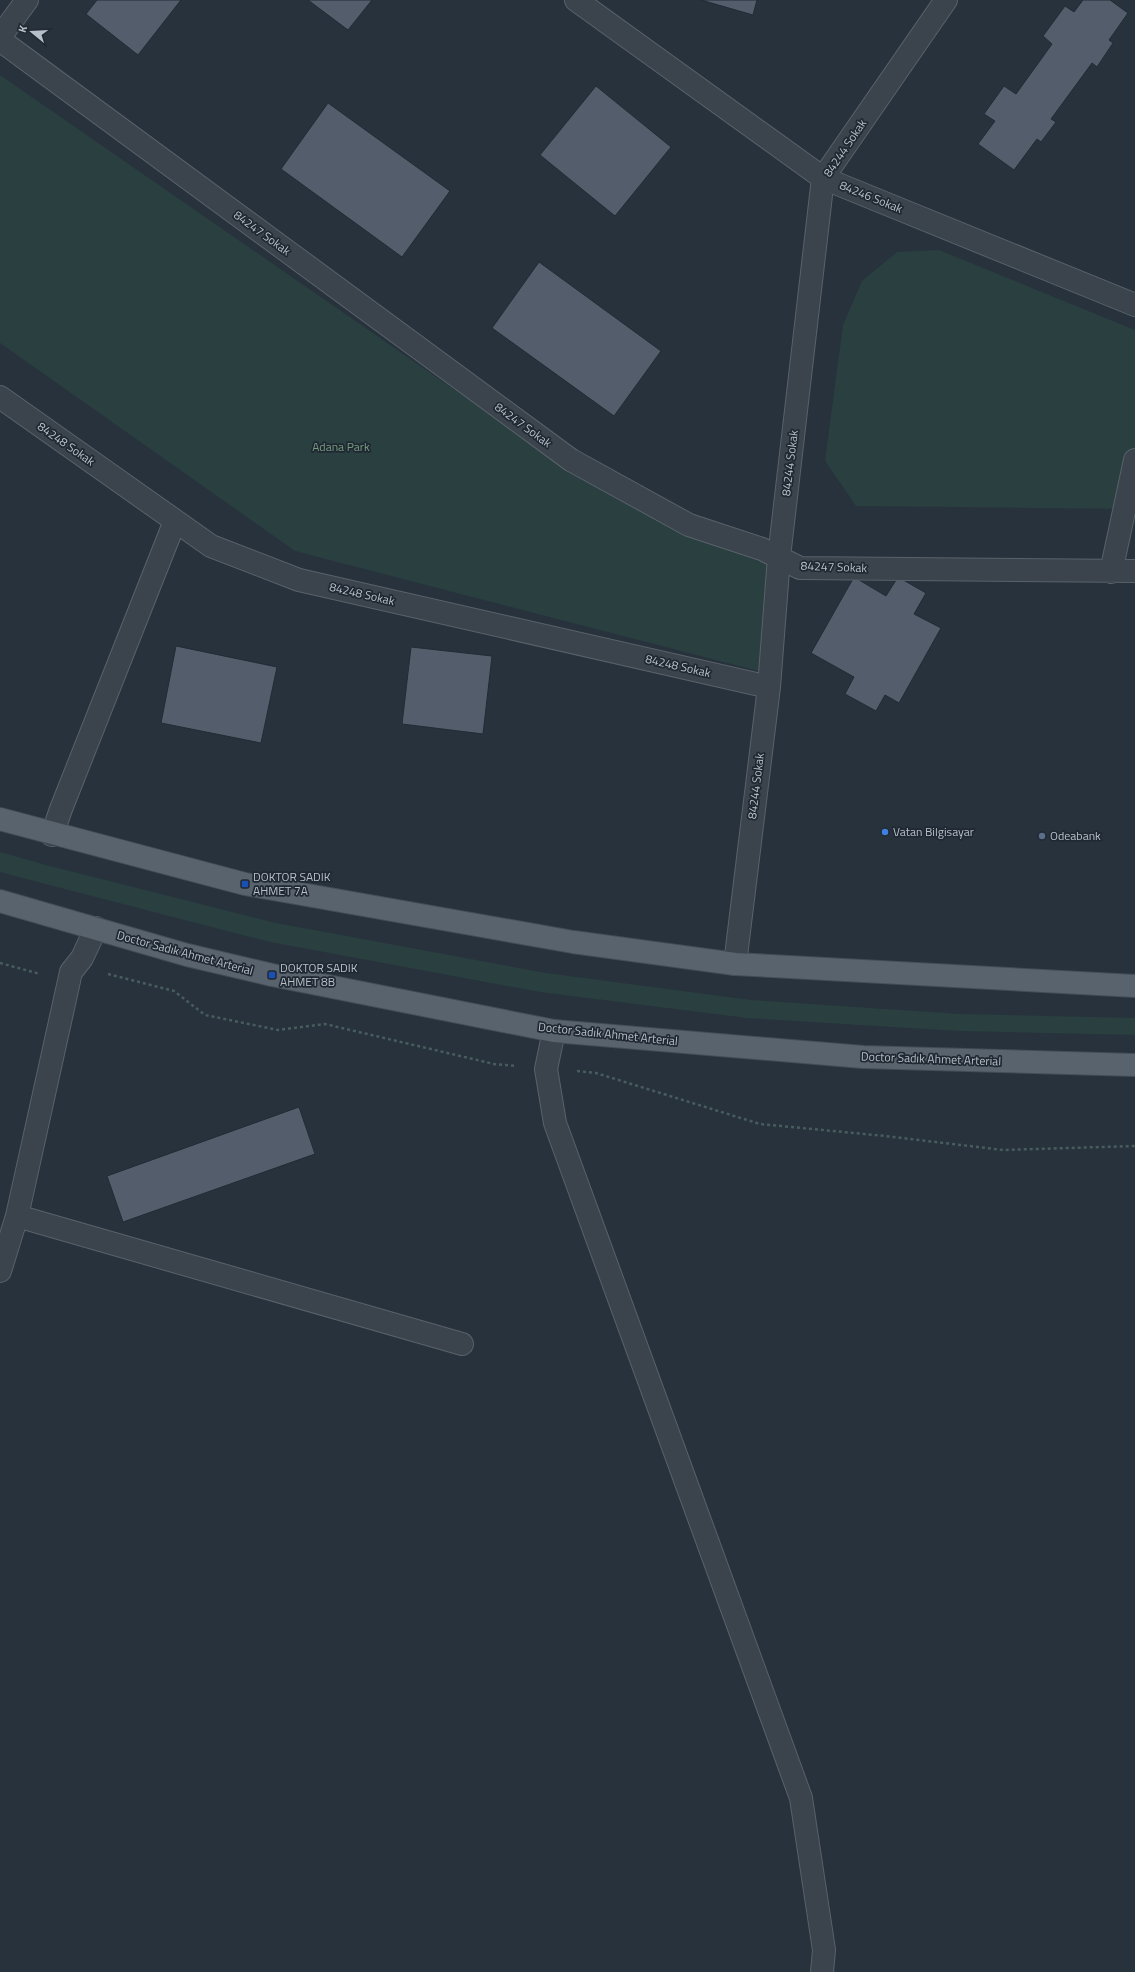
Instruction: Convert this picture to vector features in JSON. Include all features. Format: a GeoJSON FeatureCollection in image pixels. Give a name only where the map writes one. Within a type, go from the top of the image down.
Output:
{"type":"FeatureCollection","features":[{"type":"Feature","properties":{"kind":"main road"},"geometry":{"type":"LineString","coordinates":[[0,820],[52,835],[245,884],[573,942],[735,964],[1135,986]]}},
{"type":"Feature","properties":{"kind":"main road","name":"Doctor Sadık Ahmet Arterial"},"geometry":{"type":"LineString","coordinates":[[0,901],[187,956],[272,975],[554,1031],[863,1057],[1135,1065]]}},
{"type":"Feature","properties":{"kind":"street"},"geometry":{"type":"LineString","coordinates":[[0,37],[26,0]]}},
{"type":"Feature","properties":{"kind":"street","name":"84246 Sokak"},"geometry":{"type":"LineString","coordinates":[[576,0],[823,178],[1135,304]]}},
{"type":"Feature","properties":{"kind":"street","name":"84244 Sokak"},"geometry":{"type":"LineString","coordinates":[[735,964],[769,687],[778,557],[823,178],[946,0]]}},
{"type":"Feature","properties":{"kind":"street","name":"84247 Sokak"},"geometry":{"type":"LineString","coordinates":[[0,40],[571,460],[689,525],[762,549],[800,568],[1111,572],[1135,571]]}},
{"type":"Feature","properties":{"kind":"street","name":"84248 Sokak"},"geometry":{"type":"LineString","coordinates":[[0,397],[211,546],[299,580],[769,687]]}},
{"type":"Feature","properties":{"kind":"street"},"geometry":{"type":"LineString","coordinates":[[1111,572],[1135,460]]}},
{"type":"Feature","properties":{"kind":"street"},"geometry":{"type":"LineString","coordinates":[[52,835],[175,521]]}},
{"type":"Feature","properties":{"kind":"street"},"geometry":{"type":"LineString","coordinates":[[0,1271],[17,1216],[71,972],[82,958],[96,928]]}},
{"type":"Feature","properties":{"kind":"street"},"geometry":{"type":"LineString","coordinates":[[554,1031],[546,1069],[555,1123],[801,1798],[824,1950],[822,1972]]}},
{"type":"Feature","properties":{"kind":"street"},"geometry":{"type":"LineString","coordinates":[[17,1216],[462,1344]]}},
{"type":"Feature","properties":{"kind":"path"},"geometry":{"type":"LineString","coordinates":[[0,964],[40,974]]}},
{"type":"Feature","properties":{"kind":"path"},"geometry":{"type":"LineString","coordinates":[[102,973],[174,991],[205,1015],[278,1030],[325,1024],[494,1064]]}},
{"type":"Feature","properties":{"kind":"path"},"geometry":{"type":"LineString","coordinates":[[596,1073],[760,1124],[885,1136],[1004,1150],[1135,1146]]}},
{"type":"Feature","properties":{"kind":"green space","name":"Adana Park"},"geometry":{"type":"Polygon","coordinates":[[[0,75],[565,466],[771,562],[766,673],[295,551],[0,343],[0,75]]]}},
{"type":"Feature","properties":{"kind":"green space"},"geometry":{"type":"Polygon","coordinates":[[[939,250],[1135,330],[1135,509],[856,506],[825,461],[843,325],[862,281],[897,252],[939,250]]]}},
{"type":"Feature","properties":{"kind":"green space"},"geometry":{"type":"Polygon","coordinates":[[[0,852],[276,923],[546,973],[751,1000],[960,1014],[1135,1018],[1135,1035],[959,1031],[747,1018],[540,992],[270,942],[34,881],[0,872],[0,852]]]}},
{"type":"Feature","properties":{"kind":"building"},"geometry":{"type":"Polygon","coordinates":[[[97,0],[181,0],[138,55],[86,14],[97,0]]]}},
{"type":"Feature","properties":{"kind":"building"},"geometry":{"type":"Polygon","coordinates":[[[308,0],[372,0],[348,30],[308,0]]]}},
{"type":"Feature","properties":{"kind":"building"},"geometry":{"type":"Polygon","coordinates":[[[701,0],[757,0],[753,15],[701,0]]]}},
{"type":"Feature","properties":{"kind":"building"},"geometry":{"type":"Polygon","coordinates":[[[1083,0],[1110,0],[1128,13],[1109,40],[1113,43],[1097,67],[1092,63],[1051,119],[1056,122],[1041,142],[1037,139],[1014,170],[978,144],[995,121],[984,114],[1004,86],[1016,94],[1052,44],[1043,36],[1065,6],[1074,12],[1083,0]]]}},
{"type":"Feature","properties":{"kind":"building"},"geometry":{"type":"Polygon","coordinates":[[[596,86],[671,147],[615,216],[540,155],[596,86]]]}},
{"type":"Feature","properties":{"kind":"building"},"geometry":{"type":"Polygon","coordinates":[[[328,103],[450,191],[402,257],[281,169],[328,103]]]}},
{"type":"Feature","properties":{"kind":"building"},"geometry":{"type":"Polygon","coordinates":[[[539,262],[661,351],[614,416],[492,328],[539,262]]]}},
{"type":"Feature","properties":{"kind":"building"},"geometry":{"type":"Polygon","coordinates":[[[854,577],[886,596],[898,577],[926,593],[914,614],[941,628],[899,703],[885,695],[876,711],[845,694],[854,677],[811,653],[854,577]]]}},
{"type":"Feature","properties":{"kind":"building"},"geometry":{"type":"Polygon","coordinates":[[[176,646],[277,667],[261,743],[161,723],[176,646]]]}},
{"type":"Feature","properties":{"kind":"building"},"geometry":{"type":"Polygon","coordinates":[[[411,647],[492,656],[483,734],[402,724],[411,647]]]}},
{"type":"Feature","properties":{"kind":"building"},"geometry":{"type":"Polygon","coordinates":[[[299,1107],[315,1154],[123,1222],[107,1176],[299,1107]]]}},
{"type":"Feature","properties":{"kind":"place","name":"Vatan Bilgisayar"},"geometry":{"type":"Point","coordinates":[885,832]}},
{"type":"Feature","properties":{"kind":"place","name":"Odeabank"},"geometry":{"type":"Point","coordinates":[1042,836]}},
{"type":"Feature","properties":{"kind":"place","name":"DOKTOR SADIK AHMET 7A"},"geometry":{"type":"Point","coordinates":[245,884]}},
{"type":"Feature","properties":{"kind":"place","name":"DOKTOR SADIK AHMET 8B"},"geometry":{"type":"Point","coordinates":[272,975]}}]}
